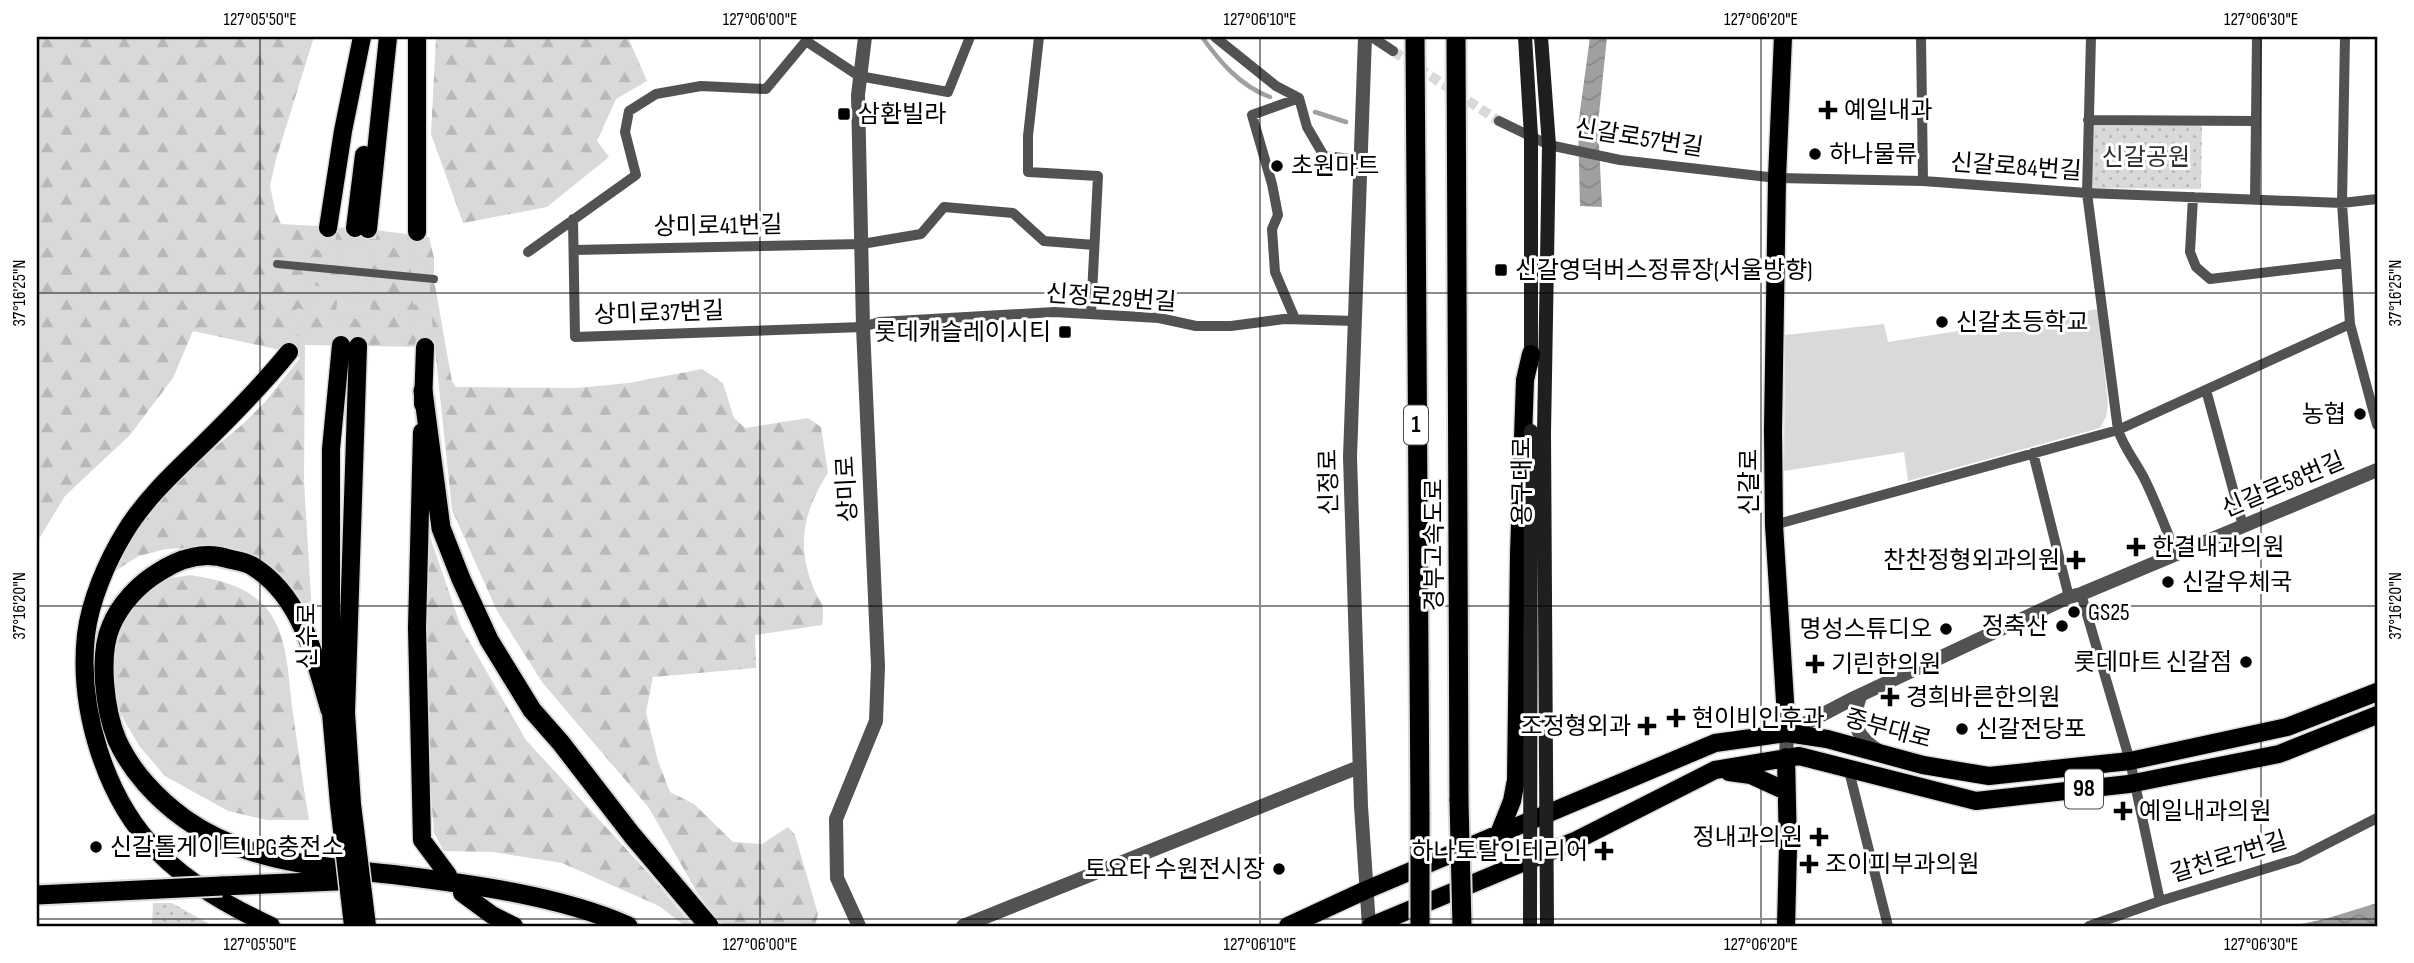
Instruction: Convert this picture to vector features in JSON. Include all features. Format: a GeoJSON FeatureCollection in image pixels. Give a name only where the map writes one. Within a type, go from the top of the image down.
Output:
{"type":"FeatureCollection","features":[{"type":"Feature","properties":{"kind":"highway","name":"경부고속도로"},"geometry":{"type":"LineString","coordinates":[[1415,37],[1420,926]]}},
{"type":"Feature","properties":{"kind":"highway","name":"경부고속도로"},"geometry":{"type":"LineString","coordinates":[[1456,37],[1459,802],[1462,926]]}},
{"type":"Feature","properties":{"kind":"highway"},"geometry":{"type":"LineString","coordinates":[[424,391],[441,528],[489,640],[532,710],[709,926]]}},
{"type":"Feature","properties":{"kind":"highway"},"geometry":{"type":"LineString","coordinates":[[339,713],[297,613],[279,588],[253,566],[220,556],[195,556],[176,562],[137,589],[122,606],[110,628],[105,679],[110,721],[118,742],[141,779],[162,801],[208,834],[235,846],[299,864],[406,876],[553,901],[628,926]]}},
{"type":"Feature","properties":{"kind":"highway"},"geometry":{"type":"LineString","coordinates":[[37,895],[406,876]]}},
{"type":"Feature","properties":{"kind":"main road"},"geometry":{"type":"LineString","coordinates":[[328,228],[343,131],[362,37]]}},
{"type":"Feature","properties":{"kind":"main road"},"geometry":{"type":"LineString","coordinates":[[376,37],[361,228],[388,37]]}},
{"type":"Feature","properties":{"kind":"main road"},"geometry":{"type":"LineString","coordinates":[[417,37],[417,232]]}},
{"type":"Feature","properties":{"kind":"main road","name":"용구대로"},"geometry":{"type":"LineString","coordinates":[[1525,37],[1531,136],[1531,354],[1538,432],[1547,926]]}},
{"type":"Feature","properties":{"kind":"main road","name":"용구대로"},"geometry":{"type":"LineString","coordinates":[[1530,926],[1538,432],[1549,145],[1541,37]]}},
{"type":"Feature","properties":{"kind":"main road","name":"신갈로"},"geometry":{"type":"LineString","coordinates":[[1783,37],[1777,178],[1774,525],[1787,733]]}},
{"type":"Feature","properties":{"kind":"main road","name":"신수로"},"geometry":{"type":"LineString","coordinates":[[349,346],[331,449],[339,804],[353,926]]}},
{"type":"Feature","properties":{"kind":"main road"},"geometry":{"type":"LineString","coordinates":[[425,347],[417,628],[422,840],[448,875]]}},
{"type":"Feature","properties":{"kind":"main road"},"geometry":{"type":"LineString","coordinates":[[271,926],[232,907],[186,876],[157,850],[136,824],[112,784],[94,733],[86,669],[86,636],[92,609],[124,532],[169,477],[268,379],[289,352]]}},
{"type":"Feature","properties":{"kind":"main road"},"geometry":{"type":"LineString","coordinates":[[1498,836],[1512,800],[1516,780],[1525,380],[1531,354]]}},
{"type":"Feature","properties":{"kind":"main road","name":"중부대로"},"geometry":{"type":"LineString","coordinates":[[1287,926],[1715,743],[1787,733],[1827,739],[1923,765],[1989,776],[2130,761],[2287,727],[2377,692]]}},
{"type":"Feature","properties":{"kind":"main road","name":"신수로"},"geometry":{"type":"LineString","coordinates":[[339,713],[367,926]]}},
{"type":"Feature","properties":{"kind":"main road","name":"중부대로"},"geometry":{"type":"LineString","coordinates":[[1370,926],[1577,840],[1715,770],[1799,756],[1976,800],[2135,783],[2279,754],[2377,715]]}},
{"type":"Feature","properties":{"kind":"main road","name":"신갈로"},"geometry":{"type":"LineString","coordinates":[[1786,757],[1786,926]]}},
{"type":"Feature","properties":{"kind":"main road"},"geometry":{"type":"LineString","coordinates":[[1715,770],[1751,775],[1786,791]]}},
{"type":"Feature","properties":{"kind":"main road"},"geometry":{"type":"LineString","coordinates":[[462,893],[492,915],[514,926]]}},
{"type":"Feature","properties":{"kind":"street","name":"상미로"},"geometry":{"type":"LineString","coordinates":[[859,926],[837,878],[836,819],[876,721],[878,666],[863,327],[859,76],[866,37]]}},
{"type":"Feature","properties":{"kind":"street"},"geometry":{"type":"LineString","coordinates":[[528,252],[636,174],[625,132],[629,111],[656,94],[701,86],[766,89],[806,41],[859,76],[948,92],[970,37]]}},
{"type":"Feature","properties":{"kind":"street"},"geometry":{"type":"LineString","coordinates":[[1039,37],[1028,136],[1028,173],[1098,176],[1091,314]]}},
{"type":"Feature","properties":{"kind":"street"},"geometry":{"type":"LineString","coordinates":[[1215,37],[1276,86],[1299,98],[1307,127],[1324,156],[1362,160]]}},
{"type":"Feature","properties":{"kind":"street","name":"신정로"},"geometry":{"type":"LineString","coordinates":[[1365,37],[1350,457],[1359,767],[1370,926]]}},
{"type":"Feature","properties":{"kind":"street"},"geometry":{"type":"LineString","coordinates":[[1372,37],[1393,51]]}},
{"type":"Feature","properties":{"kind":"street"},"geometry":{"type":"LineString","coordinates":[[1921,37],[1923,181]]}},
{"type":"Feature","properties":{"kind":"street"},"geometry":{"type":"LineString","coordinates":[[2091,37],[2087,193],[2118,430],[2124,449],[2133,457],[2146,481],[2176,554]]}},
{"type":"Feature","properties":{"kind":"street"},"geometry":{"type":"LineString","coordinates":[[2255,200],[2257,37]]}},
{"type":"Feature","properties":{"kind":"street"},"geometry":{"type":"LineString","coordinates":[[2345,37],[2342,203],[2350,324],[2377,425]]}},
{"type":"Feature","properties":{"kind":"street"},"geometry":{"type":"LineString","coordinates":[[1295,319],[1275,272],[1272,229],[1278,215],[1252,115],[1299,98]]}},
{"type":"Feature","properties":{"kind":"street"},"geometry":{"type":"LineString","coordinates":[[2088,120],[2256,121]]}},
{"type":"Feature","properties":{"kind":"street","name":"신갈로57번길"},"geometry":{"type":"LineString","coordinates":[[1499,121],[1549,145],[1609,158],[1777,178]]}},
{"type":"Feature","properties":{"kind":"street","name":"신갈로84번길"},"geometry":{"type":"LineString","coordinates":[[1777,178],[1923,181],[2087,193],[2255,200],[2342,203],[2377,199]]}},
{"type":"Feature","properties":{"kind":"street"},"geometry":{"type":"LineString","coordinates":[[2193,197],[2190,252],[2196,267],[2210,279],[2346,263]]}},
{"type":"Feature","properties":{"kind":"street","name":"상미로41번길"},"geometry":{"type":"LineString","coordinates":[[574,250],[862,244],[921,234],[944,207],[1013,213],[1044,241],[1094,245]]}},
{"type":"Feature","properties":{"kind":"street","name":"상미로37번길"},"geometry":{"type":"LineString","coordinates":[[573,219],[575,337],[863,327]]}},
{"type":"Feature","properties":{"kind":"street"},"geometry":{"type":"LineString","coordinates":[[277,264],[434,279]]}},
{"type":"Feature","properties":{"kind":"street","name":"신정로29번길"},"geometry":{"type":"LineString","coordinates":[[863,327],[879,322],[1055,312],[1159,318],[1196,326],[1231,326],[1295,319],[1356,321]]}},
{"type":"Feature","properties":{"kind":"street"},"geometry":{"type":"LineString","coordinates":[[1774,525],[2118,430],[2350,324]]}},
{"type":"Feature","properties":{"kind":"street"},"geometry":{"type":"LineString","coordinates":[[2206,390],[2243,526]]}},
{"type":"Feature","properties":{"kind":"street"},"geometry":{"type":"LineString","coordinates":[[2034,453],[2075,595],[2130,761],[2160,901]]}},
{"type":"Feature","properties":{"kind":"street","name":"신갈로58번길"},"geometry":{"type":"LineString","coordinates":[[1787,733],[1860,695],[2075,595],[2377,470]]}},
{"type":"Feature","properties":{"kind":"street"},"geometry":{"type":"LineString","coordinates":[[1860,695],[1854,719],[1857,730],[1870,746],[1885,754]]}},
{"type":"Feature","properties":{"kind":"street","name":"신갈로"},"geometry":{"type":"LineString","coordinates":[[1786,757],[1787,733]]}},
{"type":"Feature","properties":{"kind":"street"},"geometry":{"type":"LineString","coordinates":[[963,926],[1359,767]]}},
{"type":"Feature","properties":{"kind":"street"},"geometry":{"type":"LineString","coordinates":[[1848,767],[1888,926]]}},
{"type":"Feature","properties":{"kind":"street","name":"갈천로7번길"},"geometry":{"type":"LineString","coordinates":[[2089,926],[2297,859],[2377,818]]}},
{"type":"Feature","properties":{"kind":"green space"},"geometry":{"type":"Polygon","coordinates":[[[37,37],[314,37],[276,159],[270,186],[275,210],[281,224],[368,229],[429,237],[446,348],[452,381],[456,387],[576,388],[629,383],[702,369],[723,383],[734,418],[745,428],[808,418],[821,427],[828,473],[814,499],[805,526],[804,539],[807,568],[822,606],[822,625],[755,635],[756,668],[653,677],[646,712],[658,761],[670,792],[694,804],[733,842],[762,844],[788,827],[795,835],[818,914],[815,926],[723,926],[698,894],[649,808],[542,682],[497,611],[452,510],[435,349],[305,345],[304,481],[312,614],[308,624],[281,585],[194,548],[166,549],[139,556],[115,571],[106,572],[117,545],[179,477],[243,424],[265,402],[300,358],[289,352],[193,331],[173,378],[130,435],[65,496],[37,542],[37,37]]]}},
{"type":"Feature","properties":{"kind":"green space"},"geometry":{"type":"Polygon","coordinates":[[[436,37],[628,37],[647,81],[616,99],[597,141],[609,157],[547,207],[463,223],[431,134],[436,37]]]}},
{"type":"Feature","properties":{"kind":"green space","name":"신갈공원"},"geometry":{"type":"Polygon","coordinates":[[[2202,125],[2201,189],[2090,188],[2093,126],[2202,125]]]}},
{"type":"Feature","properties":{"kind":"green space"},"geometry":{"type":"Polygon","coordinates":[[[2098,309],[2108,404],[2106,417],[2100,428],[1908,481],[1904,452],[1784,471],[1785,335],[1884,324],[1888,342],[2098,309]]]}},
{"type":"Feature","properties":{"kind":"green space"},"geometry":{"type":"Polygon","coordinates":[[[428,531],[461,627],[526,740],[693,926],[685,926],[659,906],[562,863],[493,852],[444,851],[434,833],[425,721],[428,531]]]}},
{"type":"Feature","properties":{"kind":"green space"},"geometry":{"type":"Polygon","coordinates":[[[190,575],[222,582],[251,594],[267,609],[280,632],[309,820],[267,820],[228,811],[165,776],[140,747],[125,722],[110,690],[119,609],[159,580],[190,575]]]}},
{"type":"Feature","properties":{"kind":"green space"},"geometry":{"type":"Polygon","coordinates":[[[153,903],[172,903],[213,926],[152,926],[153,903]]]}},
{"type":"Feature","properties":{"kind":"water"},"geometry":{"type":"Polygon","coordinates":[[[1590,37],[1607,37],[1598,124],[1602,207],[1580,206],[1578,126],[1590,37]]]}},
{"type":"Feature","properties":{"kind":"water"},"geometry":{"type":"Polygon","coordinates":[[[2377,903],[2377,926],[2291,926],[2325,919],[2377,903]]]}},
{"type":"Feature","properties":{"kind":"waterway"},"geometry":{"type":"LineString","coordinates":[[1202,37],[1232,72],[1249,86],[1270,97]]}},
{"type":"Feature","properties":{"kind":"waterway"},"geometry":{"type":"LineString","coordinates":[[1315,112],[1346,122]]}},
{"type":"Feature","properties":{"kind":"tunnel"},"geometry":{"type":"LineString","coordinates":[[1393,51],[1499,121]]}},
{"type":"Feature","properties":{"kind":"tunnel"},"geometry":{"type":"LineString","coordinates":[[289,352],[296,341],[325,252],[328,228]]}},
{"type":"Feature","properties":{"kind":"tunnel"},"geometry":{"type":"LineString","coordinates":[[341,345],[355,228]]}},
{"type":"Feature","properties":{"kind":"tunnel"},"geometry":{"type":"LineString","coordinates":[[358,346],[368,229]]}},
{"type":"Feature","properties":{"kind":"tunnel"},"geometry":{"type":"LineString","coordinates":[[417,232],[425,347]]}},
{"type":"Feature","properties":{"kind":"place","name":"예일내과"},"geometry":{"type":"Point","coordinates":[1828,110]}},
{"type":"Feature","properties":{"kind":"place","name":"삼환빌라"},"geometry":{"type":"Point","coordinates":[844,114]}},
{"type":"Feature","properties":{"kind":"place","name":"하나물류"},"geometry":{"type":"Point","coordinates":[1815,154]}},
{"type":"Feature","properties":{"kind":"place","name":"초원마트"},"geometry":{"type":"Point","coordinates":[1277,166]}},
{"type":"Feature","properties":{"kind":"place","name":"신갈영덕버스정류장(서울방향)"},"geometry":{"type":"Point","coordinates":[1501,270]}},
{"type":"Feature","properties":{"kind":"place","name":"신갈초등학교"},"geometry":{"type":"Point","coordinates":[1942,322]}},
{"type":"Feature","properties":{"kind":"place","name":"롯데캐슬레이시티"},"geometry":{"type":"Point","coordinates":[1065,332]}},
{"type":"Feature","properties":{"kind":"place","name":"농협"},"geometry":{"type":"Point","coordinates":[2360,414]}},
{"type":"Feature","properties":{"kind":"place","name":"한결내과의원"},"geometry":{"type":"Point","coordinates":[2136,547]}},
{"type":"Feature","properties":{"kind":"place","name":"찬찬정형외과의원"},"geometry":{"type":"Point","coordinates":[2076,560]}},
{"type":"Feature","properties":{"kind":"place","name":"신갈우체국"},"geometry":{"type":"Point","coordinates":[2168,582]}},
{"type":"Feature","properties":{"kind":"place","name":"GS25"},"geometry":{"type":"Point","coordinates":[2074,612]}},
{"type":"Feature","properties":{"kind":"place","name":"정축산"},"geometry":{"type":"Point","coordinates":[2062,626]}},
{"type":"Feature","properties":{"kind":"place","name":"명성스튜디오"},"geometry":{"type":"Point","coordinates":[1946,629]}},
{"type":"Feature","properties":{"kind":"place","name":"롯데마트 신갈점"},"geometry":{"type":"Point","coordinates":[2246,662]}},
{"type":"Feature","properties":{"kind":"place","name":"기린한의원"},"geometry":{"type":"Point","coordinates":[1815,664]}},
{"type":"Feature","properties":{"kind":"place","name":"경희바른한의원"},"geometry":{"type":"Point","coordinates":[1890,697]}},
{"type":"Feature","properties":{"kind":"place","name":"현이비인후과"},"geometry":{"type":"Point","coordinates":[1676,718]}},
{"type":"Feature","properties":{"kind":"place","name":"조정형외과"},"geometry":{"type":"Point","coordinates":[1647,726]}},
{"type":"Feature","properties":{"kind":"place","name":"신갈전당포"},"geometry":{"type":"Point","coordinates":[1962,729]}},
{"type":"Feature","properties":{"kind":"place","name":"예일내과의원"},"geometry":{"type":"Point","coordinates":[2123,811]}},
{"type":"Feature","properties":{"kind":"place","name":"정내과의원"},"geometry":{"type":"Point","coordinates":[1819,837]}},
{"type":"Feature","properties":{"kind":"place","name":"신갈톨게이트 LPG충전소"},"geometry":{"type":"Point","coordinates":[96,847]}},
{"type":"Feature","properties":{"kind":"place","name":"하나토탈인테리어"},"geometry":{"type":"Point","coordinates":[1604,851]}},
{"type":"Feature","properties":{"kind":"place","name":"조이피부과의원"},"geometry":{"type":"Point","coordinates":[1809,864]}},
{"type":"Feature","properties":{"kind":"place","name":"토요타 수원전시장"},"geometry":{"type":"Point","coordinates":[1279,869]}}]}
